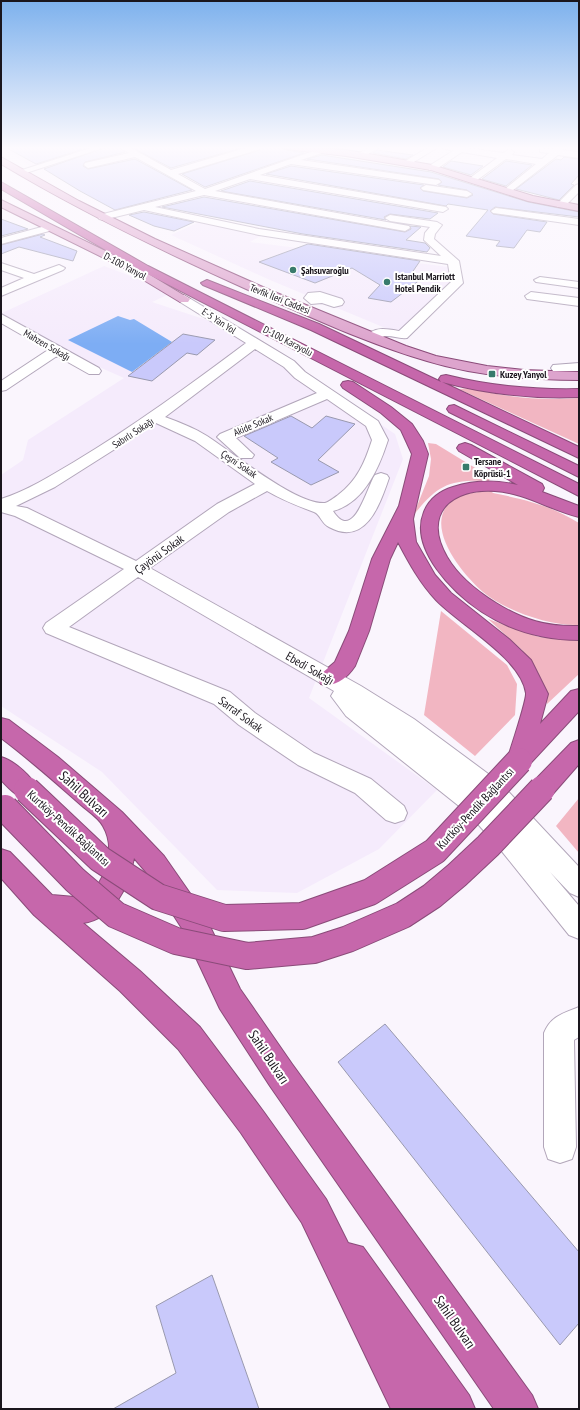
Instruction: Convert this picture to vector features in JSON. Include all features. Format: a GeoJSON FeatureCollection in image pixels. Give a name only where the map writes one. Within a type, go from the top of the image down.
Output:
{"type":"FeatureCollection","features":[{"type":"Feature","properties":{"kind":"highway","name":"D-100 Karayolu"},"geometry":{"type":"LineString","coordinates":[[56,213],[144,268],[579,491]]}},
{"type":"Feature","properties":{"kind":"highway","name":"D-100 Karayolu"},"geometry":{"type":"LineString","coordinates":[[356,345],[203,282],[424,394]]}},
{"type":"Feature","properties":{"kind":"highway"},"geometry":{"type":"LineString","coordinates":[[184,299],[291,343],[406,427],[416,441],[420,454],[404,519],[407,542],[427,578],[444,597],[502,644],[524,665],[537,694],[519,761]]}},
{"type":"Feature","properties":{"kind":"highway"},"geometry":{"type":"LineString","coordinates":[[356,345],[390,356],[422,372],[486,388],[541,394],[579,393]]}},
{"type":"Feature","properties":{"kind":"highway"},"geometry":{"type":"LineString","coordinates":[[356,345],[579,453]]}},
{"type":"Feature","properties":{"kind":"highway"},"geometry":{"type":"LineString","coordinates":[[335,375],[579,512]]}},
{"type":"Feature","properties":{"kind":"highway"},"geometry":{"type":"LineString","coordinates":[[445,405],[579,472]]}},
{"type":"Feature","properties":{"kind":"highway"},"geometry":{"type":"LineString","coordinates":[[579,512],[529,493],[497,486],[472,486],[452,491],[436,503],[432,509],[429,526],[434,549],[448,571],[464,589],[483,604],[510,619],[549,632],[579,633]]}},
{"type":"Feature","properties":{"kind":"highway"},"geometry":{"type":"LineString","coordinates":[[329,679],[344,666],[359,631],[382,559],[408,500]]}},
{"type":"Feature","properties":{"kind":"highway","name":"Kurtköy-Pendik Bağlantısı"},"geometry":{"type":"LineString","coordinates":[[1,766],[100,859],[158,897],[224,918],[302,916],[370,892],[435,851],[579,697]]}},
{"type":"Feature","properties":{"kind":"highway","name":"Sahil Bulvarı"},"geometry":{"type":"LineString","coordinates":[[1,726],[50,763],[113,819],[155,864],[193,922],[230,999],[277,1069],[518,1409]]}},
{"type":"Feature","properties":{"kind":"highway"},"geometry":{"type":"LineString","coordinates":[[3,806],[75,880],[116,915],[176,942],[247,956],[314,950],[348,939],[403,915],[432,896],[488,846],[579,750]]}},
{"type":"Feature","properties":{"kind":"highway"},"geometry":{"type":"LineString","coordinates":[[542,789],[579,760]]}},
{"type":"Feature","properties":{"kind":"highway"},"geometry":{"type":"LineString","coordinates":[[44,906],[65,910],[88,910],[102,900],[112,885],[121,862],[122,842],[113,819]]}},
{"type":"Feature","properties":{"kind":"highway"},"geometry":{"type":"LineString","coordinates":[[1,860],[44,906],[130,981],[189,1038],[252,1122],[455,1409]]}},
{"type":"Feature","properties":{"kind":"highway"},"geometry":{"type":"LineString","coordinates":[[314,1211],[393,1374],[412,1409]]}},
{"type":"Feature","properties":{"kind":"main road","name":"D-100 Yanyol"},"geometry":{"type":"LineString","coordinates":[[20,213],[126,265],[184,299]]}},
{"type":"Feature","properties":{"kind":"main road","name":"Tevfik İleri Caddesi"},"geometry":{"type":"LineString","coordinates":[[99,213],[107,216]]}},
{"type":"Feature","properties":{"kind":"main road","name":"Tevfik İleri Caddesi"},"geometry":{"type":"LineString","coordinates":[[101,213],[252,288],[312,301],[418,355],[464,366],[511,373],[579,376]]}},
{"type":"Feature","properties":{"kind":"main road","name":"Tevfik İleri Caddesi"},"geometry":{"type":"LineString","coordinates":[[378,335],[462,357],[513,365],[558,368]]}},
{"type":"Feature","properties":{"kind":"street"},"geometry":{"type":"LineString","coordinates":[[107,216],[122,213]]}},
{"type":"Feature","properties":{"kind":"street"},"geometry":{"type":"LineString","coordinates":[[165,213],[264,232],[453,261]]}},
{"type":"Feature","properties":{"kind":"street"},"geometry":{"type":"LineString","coordinates":[[338,213],[378,219],[437,225],[430,233],[429,240],[453,261],[458,280],[455,286],[402,336],[378,335]]}},
{"type":"Feature","properties":{"kind":"street"},"geometry":{"type":"LineString","coordinates":[[341,244],[388,213]]}},
{"type":"Feature","properties":{"kind":"street"},"geometry":{"type":"LineString","coordinates":[[510,213],[579,222]]}},
{"type":"Feature","properties":{"kind":"street"},"geometry":{"type":"LineString","coordinates":[[378,219],[405,228]]}},
{"type":"Feature","properties":{"kind":"street"},"geometry":{"type":"LineString","coordinates":[[1,241],[49,228]]}},
{"type":"Feature","properties":{"kind":"street"},"geometry":{"type":"LineString","coordinates":[[1,266],[34,278]]}},
{"type":"Feature","properties":{"kind":"street"},"geometry":{"type":"LineString","coordinates":[[1,292],[59,268]]}},
{"type":"Feature","properties":{"kind":"street"},"geometry":{"type":"LineString","coordinates":[[540,280],[579,286]]}},
{"type":"Feature","properties":{"kind":"street"},"geometry":{"type":"LineString","coordinates":[[531,296],[579,302]]}},
{"type":"Feature","properties":{"kind":"street","name":"E-5 Yan Yol"},"geometry":{"type":"LineString","coordinates":[[184,299],[289,364],[300,375],[373,424],[380,440],[370,469],[342,501],[334,506],[322,508]]}},
{"type":"Feature","properties":{"kind":"street","name":"Mahzen Sokağı"},"geometry":{"type":"LineString","coordinates":[[1,318],[94,371]]}},
{"type":"Feature","properties":{"kind":"street","name":"Sabırlı Sokağı"},"geometry":{"type":"LineString","coordinates":[[1,506],[31,494],[105,451],[156,418],[254,343]]}},
{"type":"Feature","properties":{"kind":"street"},"geometry":{"type":"LineString","coordinates":[[1,387],[55,350]]}},
{"type":"Feature","properties":{"kind":"street"},"geometry":{"type":"LineString","coordinates":[[558,368],[579,367]]}},
{"type":"Feature","properties":{"kind":"street"},"geometry":{"type":"LineString","coordinates":[[1,370],[19,375]]}},
{"type":"Feature","properties":{"kind":"street","name":"Akide Sokak"},"geometry":{"type":"LineString","coordinates":[[245,468],[254,462],[225,437],[327,394]]}},
{"type":"Feature","properties":{"kind":"street","name":"Çeşni Sokak"},"geometry":{"type":"LineString","coordinates":[[156,418],[199,437],[267,484],[299,501],[322,508]]}},
{"type":"Feature","properties":{"kind":"street"},"geometry":{"type":"LineString","coordinates":[[322,508],[330,521],[334,524],[346,526],[356,524],[363,518],[381,478]]}},
{"type":"Feature","properties":{"kind":"street","name":"Çayönü Sokak"},"geometry":{"type":"LineString","coordinates":[[53,628],[224,508],[267,484]]}},
{"type":"Feature","properties":{"kind":"street","name":"Ebedi Sokağı"},"geometry":{"type":"LineString","coordinates":[[1,506],[21,512],[138,569],[353,692],[406,725],[480,780],[502,801],[579,885]]}},
{"type":"Feature","properties":{"kind":"street","name":"Sarraf Sokak"},"geometry":{"type":"LineString","coordinates":[[53,628],[222,698],[247,719],[306,759],[363,786],[395,813]]}},
{"type":"Feature","properties":{"kind":"street"},"geometry":{"type":"LineString","coordinates":[[329,679],[354,710],[469,798],[487,816],[579,926]]}},
{"type":"Feature","properties":{"kind":"street"},"geometry":{"type":"LineString","coordinates":[[560,1147],[559,1033],[567,1026],[579,1022]]}},
{"type":"Feature","properties":{"kind":"shaded area"},"geometry":{"type":"Polygon","coordinates":[[[208,218],[271,230],[250,242],[457,268],[462,282],[402,335],[270,280],[171,235],[208,218]]]}},
{"type":"Feature","properties":{"kind":"shaded area"},"geometry":{"type":"Polygon","coordinates":[[[104,266],[149,283],[167,295],[152,302],[243,332],[395,434],[403,459],[309,698],[437,790],[379,849],[297,893],[217,890],[102,772],[1,706],[1,512],[9,507],[1,503],[1,475],[23,460],[28,440],[124,378],[63,351],[2,313],[104,266]]]}},
{"type":"Feature","properties":{"kind":"shaded area"},"geometry":{"type":"Polygon","coordinates":[[[469,388],[523,398],[579,398],[579,444],[459,389],[469,388]]]}},
{"type":"Feature","properties":{"kind":"shaded area"},"geometry":{"type":"Polygon","coordinates":[[[428,443],[436,444],[490,477],[489,481],[464,481],[445,486],[429,497],[413,516],[429,476],[431,459],[428,443]]]}},
{"type":"Feature","properties":{"kind":"shaded area"},"geometry":{"type":"Polygon","coordinates":[[[491,491],[493,493],[548,507],[579,523],[579,625],[567,625],[542,620],[528,616],[503,605],[492,599],[474,584],[456,561],[448,548],[443,535],[441,522],[444,510],[453,500],[461,495],[491,491]]]}},
{"type":"Feature","properties":{"kind":"shaded area"},"geometry":{"type":"Polygon","coordinates":[[[441,611],[507,665],[517,684],[515,715],[475,756],[424,715],[441,611]]]}},
{"type":"Feature","properties":{"kind":"shaded area"},"geometry":{"type":"Polygon","coordinates":[[[488,619],[539,637],[579,641],[579,674],[547,704],[538,672],[522,650],[488,619]]]}},
{"type":"Feature","properties":{"kind":"shaded area"},"geometry":{"type":"Polygon","coordinates":[[[579,798],[579,853],[556,826],[579,798]]]}},
{"type":"Feature","properties":{"kind":"water"},"geometry":{"type":"Polygon","coordinates":[[[118,316],[130,320],[134,319],[172,342],[132,372],[68,340],[118,316]]]}},
{"type":"Feature","properties":{"kind":"building"},"geometry":{"type":"Polygon","coordinates":[[[148,213],[194,222],[174,231],[154,226],[129,215],[148,213]]]}},
{"type":"Feature","properties":{"kind":"building"},"geometry":{"type":"Polygon","coordinates":[[[192,213],[295,213],[405,232],[411,229],[410,226],[421,227],[406,240],[425,243],[430,248],[427,252],[303,234],[192,213]]]}},
{"type":"Feature","properties":{"kind":"building"},"geometry":{"type":"Polygon","coordinates":[[[345,213],[438,213],[430,219],[390,214],[384,217],[386,220],[345,213]]]}},
{"type":"Feature","properties":{"kind":"building"},"geometry":{"type":"Polygon","coordinates":[[[486,213],[547,222],[540,232],[527,230],[514,248],[496,246],[500,241],[466,236],[486,213]]]}},
{"type":"Feature","properties":{"kind":"building"},"geometry":{"type":"Polygon","coordinates":[[[544,213],[579,213],[579,217],[544,213]]]}},
{"type":"Feature","properties":{"kind":"building"},"geometry":{"type":"Polygon","coordinates":[[[1,219],[28,229],[1,236],[1,219]]]}},
{"type":"Feature","properties":{"kind":"building"},"geometry":{"type":"Polygon","coordinates":[[[43,234],[45,235],[40,237],[77,251],[73,261],[19,247],[1,254],[1,245],[43,234]]]}},
{"type":"Feature","properties":{"kind":"building"},"geometry":{"type":"Polygon","coordinates":[[[308,244],[420,261],[409,277],[421,279],[391,302],[368,298],[380,285],[352,268],[315,283],[259,262],[308,244]]]}},
{"type":"Feature","properties":{"kind":"building"},"geometry":{"type":"Polygon","coordinates":[[[183,334],[215,340],[197,355],[187,353],[152,381],[128,376],[183,334]]]}},
{"type":"Feature","properties":{"kind":"building"},"geometry":{"type":"Polygon","coordinates":[[[291,416],[312,428],[326,416],[355,424],[318,460],[339,472],[311,485],[271,462],[278,458],[244,436],[291,416]]]}},
{"type":"Feature","properties":{"kind":"building"},"geometry":{"type":"Polygon","coordinates":[[[385,1024],[579,1252],[579,1323],[560,1345],[338,1062],[385,1024]]]}},
{"type":"Feature","properties":{"kind":"building"},"geometry":{"type":"Polygon","coordinates":[[[212,1275],[259,1409],[113,1409],[176,1373],[156,1306],[212,1275]]]}},
{"type":"Feature","properties":{"kind":"place","name":"Şahsuvaroğlu"},"geometry":{"type":"Point","coordinates":[293,270]}},
{"type":"Feature","properties":{"kind":"place","name":"Istanbul Marriott Hotel Pendik"},"geometry":{"type":"Point","coordinates":[387,282]}},
{"type":"Feature","properties":{"kind":"place","name":"Kuzey Yanyol"},"geometry":{"type":"Point","coordinates":[492,374]}},
{"type":"Feature","properties":{"kind":"place","name":"Tersane Köprüsü-1"},"geometry":{"type":"Point","coordinates":[466,467]}}]}
